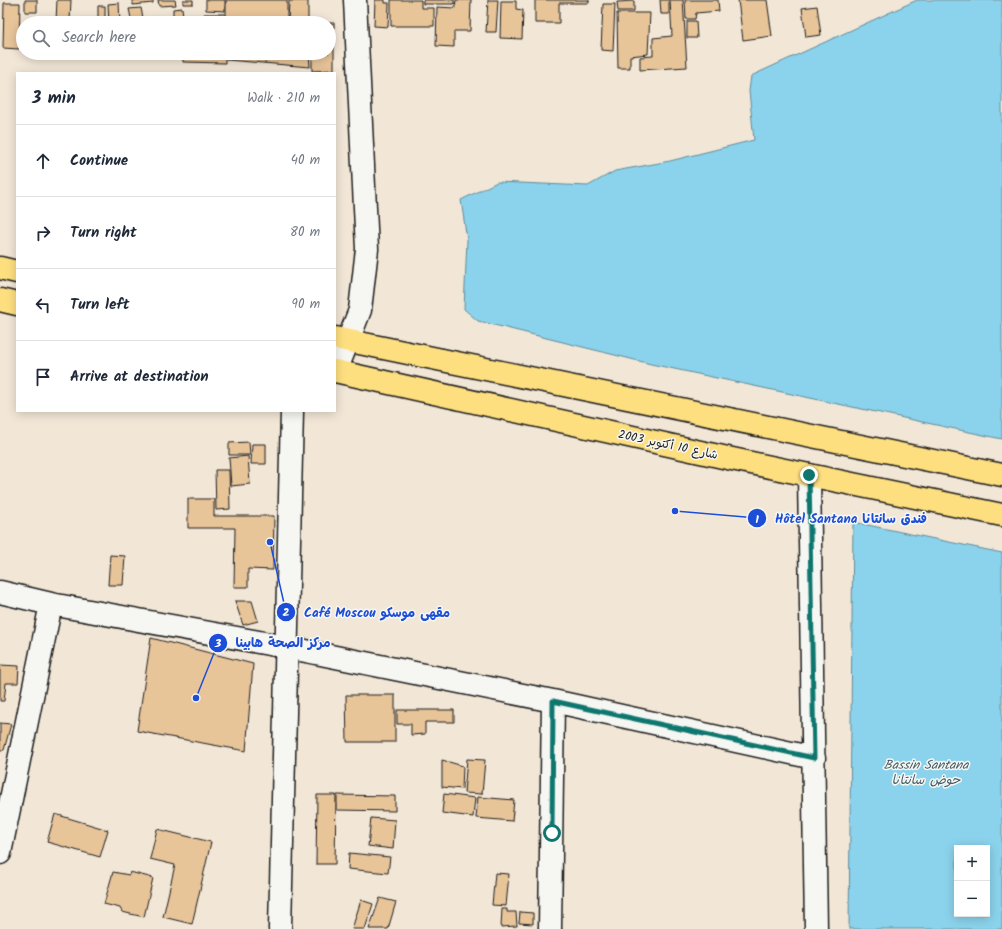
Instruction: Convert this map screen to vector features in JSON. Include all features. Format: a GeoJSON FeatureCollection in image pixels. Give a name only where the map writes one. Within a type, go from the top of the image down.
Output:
{"type":"FeatureCollection","features":[{"type":"Feature","properties":{"kind":"highway"},"geometry":{"type":"LineString","coordinates":[[0,268],[16,272]]}},
{"type":"Feature","properties":{"kind":"highway"},"geometry":{"type":"LineString","coordinates":[[0,300],[16,304]]}},
{"type":"Feature","properties":{"kind":"highway"},"geometry":{"type":"LineString","coordinates":[[342,340],[1002,475]]}},
{"type":"Feature","properties":{"kind":"highway","name":"شارع 10 أكتوبر 2003"},"geometry":{"type":"LineString","coordinates":[[336,371],[809,475],[1002,515]]}},
{"type":"Feature","properties":{"kind":"street"},"geometry":{"type":"LineString","coordinates":[[336,371],[342,340],[360,310],[367,250],[356,0]]}},
{"type":"Feature","properties":{"kind":"street"},"geometry":{"type":"LineString","coordinates":[[280,929],[292,412]]}},
{"type":"Feature","properties":{"kind":"street"},"geometry":{"type":"LineString","coordinates":[[809,475],[816,929]]}},
{"type":"Feature","properties":{"kind":"street"},"geometry":{"type":"LineString","coordinates":[[0,592],[51,604],[286,647],[553,701],[814,758]]}},
{"type":"Feature","properties":{"kind":"street"},"geometry":{"type":"LineString","coordinates":[[0,853],[51,604]]}},
{"type":"Feature","properties":{"kind":"street"},"geometry":{"type":"LineString","coordinates":[[550,929],[553,701]]}},
{"type":"Feature","properties":{"kind":"water"},"geometry":{"type":"Polygon","coordinates":[[[917,0],[1002,0],[1002,439],[651,364],[478,321],[464,309],[467,240],[461,200],[497,182],[588,186],[615,171],[670,161],[754,140],[749,91],[751,76],[917,0]]]}},
{"type":"Feature","properties":{"kind":"water","name":"Bassin Santana حوض سانتانا"},"geometry":{"type":"Polygon","coordinates":[[[853,522],[1002,553],[1002,929],[849,929],[853,522]]]}},
{"type":"Feature","properties":{"kind":"building"},"geometry":{"type":"Polygon","coordinates":[[[25,0],[37,0],[37,12],[25,12],[25,0]]]}},
{"type":"Feature","properties":{"kind":"building"},"geometry":{"type":"Polygon","coordinates":[[[57,0],[71,0],[70,16],[56,16],[57,0]]]}},
{"type":"Feature","properties":{"kind":"building"},"geometry":{"type":"Polygon","coordinates":[[[133,0],[153,0],[153,3],[133,5],[133,0]]]}},
{"type":"Feature","properties":{"kind":"building"},"geometry":{"type":"Polygon","coordinates":[[[158,0],[175,0],[176,5],[159,6],[158,0]]]}},
{"type":"Feature","properties":{"kind":"building"},"geometry":{"type":"Polygon","coordinates":[[[183,0],[193,0],[193,4],[183,4],[183,0]]]}},
{"type":"Feature","properties":{"kind":"building"},"geometry":{"type":"Polygon","coordinates":[[[206,0],[225,0],[225,11],[206,10],[206,0]]]}},
{"type":"Feature","properties":{"kind":"building"},"geometry":{"type":"Polygon","coordinates":[[[226,0],[287,0],[287,16],[226,16],[226,0]]]}},
{"type":"Feature","properties":{"kind":"building"},"geometry":{"type":"Polygon","coordinates":[[[375,0],[385,0],[385,3],[389,3],[388,27],[374,26],[375,0]]]}},
{"type":"Feature","properties":{"kind":"building"},"geometry":{"type":"Polygon","coordinates":[[[391,0],[421,0],[421,8],[434,8],[434,26],[391,26],[391,0]]]}},
{"type":"Feature","properties":{"kind":"building"},"geometry":{"type":"Polygon","coordinates":[[[423,0],[454,0],[454,4],[423,4],[423,0]]]}},
{"type":"Feature","properties":{"kind":"building"},"geometry":{"type":"Polygon","coordinates":[[[456,0],[471,0],[470,31],[454,31],[454,47],[436,46],[437,7],[455,8],[456,0]]]}},
{"type":"Feature","properties":{"kind":"building"},"geometry":{"type":"Polygon","coordinates":[[[488,0],[498,0],[496,32],[486,32],[488,0]]]}},
{"type":"Feature","properties":{"kind":"building"},"geometry":{"type":"Polygon","coordinates":[[[535,0],[589,0],[589,3],[559,3],[559,23],[535,23],[535,0]]]}},
{"type":"Feature","properties":{"kind":"building"},"geometry":{"type":"Polygon","coordinates":[[[660,0],[669,0],[669,14],[661,14],[660,0]]]}},
{"type":"Feature","properties":{"kind":"building"},"geometry":{"type":"Polygon","coordinates":[[[670,0],[683,0],[687,67],[640,70],[640,57],[653,56],[653,38],[672,36],[670,0]]]}},
{"type":"Feature","properties":{"kind":"building"},"geometry":{"type":"Polygon","coordinates":[[[685,0],[718,0],[719,11],[696,13],[695,19],[686,19],[685,0]]]}},
{"type":"Feature","properties":{"kind":"building"},"geometry":{"type":"Polygon","coordinates":[[[738,0],[767,0],[772,36],[743,40],[738,0]]]}},
{"type":"Feature","properties":{"kind":"building"},"geometry":{"type":"Polygon","coordinates":[[[289,1],[308,1],[308,16],[288,16],[289,1]]]}},
{"type":"Feature","properties":{"kind":"building"},"geometry":{"type":"Polygon","coordinates":[[[501,1],[516,1],[516,9],[523,10],[522,39],[500,38],[501,1]]]}},
{"type":"Feature","properties":{"kind":"building"},"geometry":{"type":"Polygon","coordinates":[[[634,1],[634,11],[618,11],[617,2],[634,1]]]}},
{"type":"Feature","properties":{"kind":"building"},"geometry":{"type":"Polygon","coordinates":[[[4,3],[20,3],[20,16],[16,16],[16,49],[3,48],[4,3]]]}},
{"type":"Feature","properties":{"kind":"building"},"geometry":{"type":"Polygon","coordinates":[[[119,3],[120,16],[109,16],[108,4],[119,3]]]}},
{"type":"Feature","properties":{"kind":"building"},"geometry":{"type":"Polygon","coordinates":[[[603,4],[615,4],[613,51],[601,50],[603,4]]]}},
{"type":"Feature","properties":{"kind":"building"},"geometry":{"type":"Polygon","coordinates":[[[98,6],[105,6],[105,16],[98,16],[98,6]]]}},
{"type":"Feature","properties":{"kind":"building"},"geometry":{"type":"Polygon","coordinates":[[[817,6],[821,35],[806,37],[802,8],[817,6]]]}},
{"type":"Feature","properties":{"kind":"building"},"geometry":{"type":"Polygon","coordinates":[[[141,8],[143,16],[130,16],[129,9],[141,8]]]}},
{"type":"Feature","properties":{"kind":"building"},"geometry":{"type":"Polygon","coordinates":[[[182,8],[183,16],[173,16],[173,9],[182,8]]]}},
{"type":"Feature","properties":{"kind":"building"},"geometry":{"type":"Polygon","coordinates":[[[617,13],[650,13],[648,54],[630,56],[630,68],[618,68],[617,13]]]}},
{"type":"Feature","properties":{"kind":"building"},"geometry":{"type":"Polygon","coordinates":[[[204,14],[225,14],[225,16],[204,16],[204,14]]]}},
{"type":"Feature","properties":{"kind":"building"},"geometry":{"type":"Polygon","coordinates":[[[687,21],[696,21],[697,38],[687,38],[687,21]]]}},
{"type":"Feature","properties":{"kind":"building"},"geometry":{"type":"Polygon","coordinates":[[[183,60],[225,60],[225,63],[183,62],[183,60]]]}},
{"type":"Feature","properties":{"kind":"building"},"geometry":{"type":"Polygon","coordinates":[[[227,60],[310,60],[310,67],[227,60]]]}},
{"type":"Feature","properties":{"kind":"building"},"geometry":{"type":"Polygon","coordinates":[[[312,60],[334,60],[334,70],[312,71],[312,60]]]}},
{"type":"Feature","properties":{"kind":"building"},"geometry":{"type":"Polygon","coordinates":[[[249,442],[250,455],[229,455],[229,443],[249,442]]]}},
{"type":"Feature","properties":{"kind":"building"},"geometry":{"type":"Polygon","coordinates":[[[252,444],[266,444],[266,464],[251,464],[252,444]]]}},
{"type":"Feature","properties":{"kind":"building"},"geometry":{"type":"Polygon","coordinates":[[[248,456],[250,484],[231,486],[229,458],[248,456]]]}},
{"type":"Feature","properties":{"kind":"building"},"geometry":{"type":"Polygon","coordinates":[[[215,470],[229,470],[230,509],[216,510],[215,470]]]}},
{"type":"Feature","properties":{"kind":"building"},"geometry":{"type":"Polygon","coordinates":[[[188,499],[214,499],[214,516],[274,516],[273,570],[248,569],[248,587],[234,587],[235,528],[188,528],[188,499]]]}},
{"type":"Feature","properties":{"kind":"building"},"geometry":{"type":"Polygon","coordinates":[[[110,555],[125,556],[123,585],[108,585],[110,555]]]}},
{"type":"Feature","properties":{"kind":"building"},"geometry":{"type":"Polygon","coordinates":[[[235,601],[252,601],[258,621],[243,625],[235,601]]]}},
{"type":"Feature","properties":{"kind":"building"},"geometry":{"type":"Polygon","coordinates":[[[151,638],[253,664],[246,751],[137,731],[151,638]]]}},
{"type":"Feature","properties":{"kind":"building"},"geometry":{"type":"Polygon","coordinates":[[[0,665],[19,666],[18,683],[6,683],[4,701],[0,701],[0,665]]]}},
{"type":"Feature","properties":{"kind":"building"},"geometry":{"type":"Polygon","coordinates":[[[346,695],[395,695],[395,742],[347,742],[346,695]]]}},
{"type":"Feature","properties":{"kind":"building"},"geometry":{"type":"Polygon","coordinates":[[[397,710],[454,710],[454,722],[425,722],[425,734],[411,735],[411,724],[397,724],[397,710]]]}},
{"type":"Feature","properties":{"kind":"building"},"geometry":{"type":"Polygon","coordinates":[[[0,723],[11,724],[4,750],[0,750],[0,723]]]}},
{"type":"Feature","properties":{"kind":"building"},"geometry":{"type":"Polygon","coordinates":[[[467,759],[485,760],[482,794],[464,793],[467,759]]]}},
{"type":"Feature","properties":{"kind":"building"},"geometry":{"type":"Polygon","coordinates":[[[442,760],[463,766],[462,789],[442,787],[442,760]]]}},
{"type":"Feature","properties":{"kind":"building"},"geometry":{"type":"Polygon","coordinates":[[[444,794],[475,798],[473,817],[442,813],[444,794]]]}},
{"type":"Feature","properties":{"kind":"building"},"geometry":{"type":"Polygon","coordinates":[[[317,795],[336,795],[335,864],[316,864],[317,795]]]}},
{"type":"Feature","properties":{"kind":"building"},"geometry":{"type":"Polygon","coordinates":[[[337,795],[395,796],[395,811],[337,810],[337,795]]]}},
{"type":"Feature","properties":{"kind":"building"},"geometry":{"type":"Polygon","coordinates":[[[478,797],[514,800],[512,821],[476,818],[478,797]]]}},
{"type":"Feature","properties":{"kind":"building"},"geometry":{"type":"Polygon","coordinates":[[[55,814],[108,830],[100,857],[47,842],[55,814]]]}},
{"type":"Feature","properties":{"kind":"building"},"geometry":{"type":"Polygon","coordinates":[[[371,818],[395,820],[393,849],[368,846],[371,818]]]}},
{"type":"Feature","properties":{"kind":"building"},"geometry":{"type":"Polygon","coordinates":[[[157,829],[211,842],[192,924],[163,917],[175,865],[150,859],[157,829]]]}},
{"type":"Feature","properties":{"kind":"building"},"geometry":{"type":"Polygon","coordinates":[[[349,853],[390,857],[388,873],[348,869],[349,853]]]}},
{"type":"Feature","properties":{"kind":"building"},"geometry":{"type":"Polygon","coordinates":[[[113,872],[129,875],[130,872],[153,878],[144,917],[122,912],[120,908],[104,904],[113,872]]]}},
{"type":"Feature","properties":{"kind":"building"},"geometry":{"type":"Polygon","coordinates":[[[495,873],[509,874],[506,906],[492,905],[495,873]]]}},
{"type":"Feature","properties":{"kind":"building"},"geometry":{"type":"Polygon","coordinates":[[[380,898],[396,902],[388,929],[369,929],[380,898]]]}},
{"type":"Feature","properties":{"kind":"building"},"geometry":{"type":"Polygon","coordinates":[[[361,900],[373,904],[365,929],[352,929],[361,900]]]}},
{"type":"Feature","properties":{"kind":"building"},"geometry":{"type":"Polygon","coordinates":[[[502,909],[507,909],[507,912],[516,912],[517,926],[501,927],[502,909]]]}},
{"type":"Feature","properties":{"kind":"building"},"geometry":{"type":"Polygon","coordinates":[[[520,912],[533,913],[533,924],[519,923],[520,912]]]}},
{"type":"Feature","properties":{"kind":"place","name":"Hôtel Santana فندق سانتانا"},"geometry":{"type":"Point","coordinates":[675,511]}},
{"type":"Feature","properties":{"kind":"place","name":"Café Moscou مقهى موسكو"},"geometry":{"type":"Point","coordinates":[270,542]}},
{"type":"Feature","properties":{"kind":"place","name":"مركز الصحة هابينا"},"geometry":{"type":"Point","coordinates":[196,698]}},
{"type":"Feature","properties":{"kind":"route"},"geometry":{"type":"LineString","coordinates":[[552,833],[553,701],[814,758],[809,475]]}}]}
